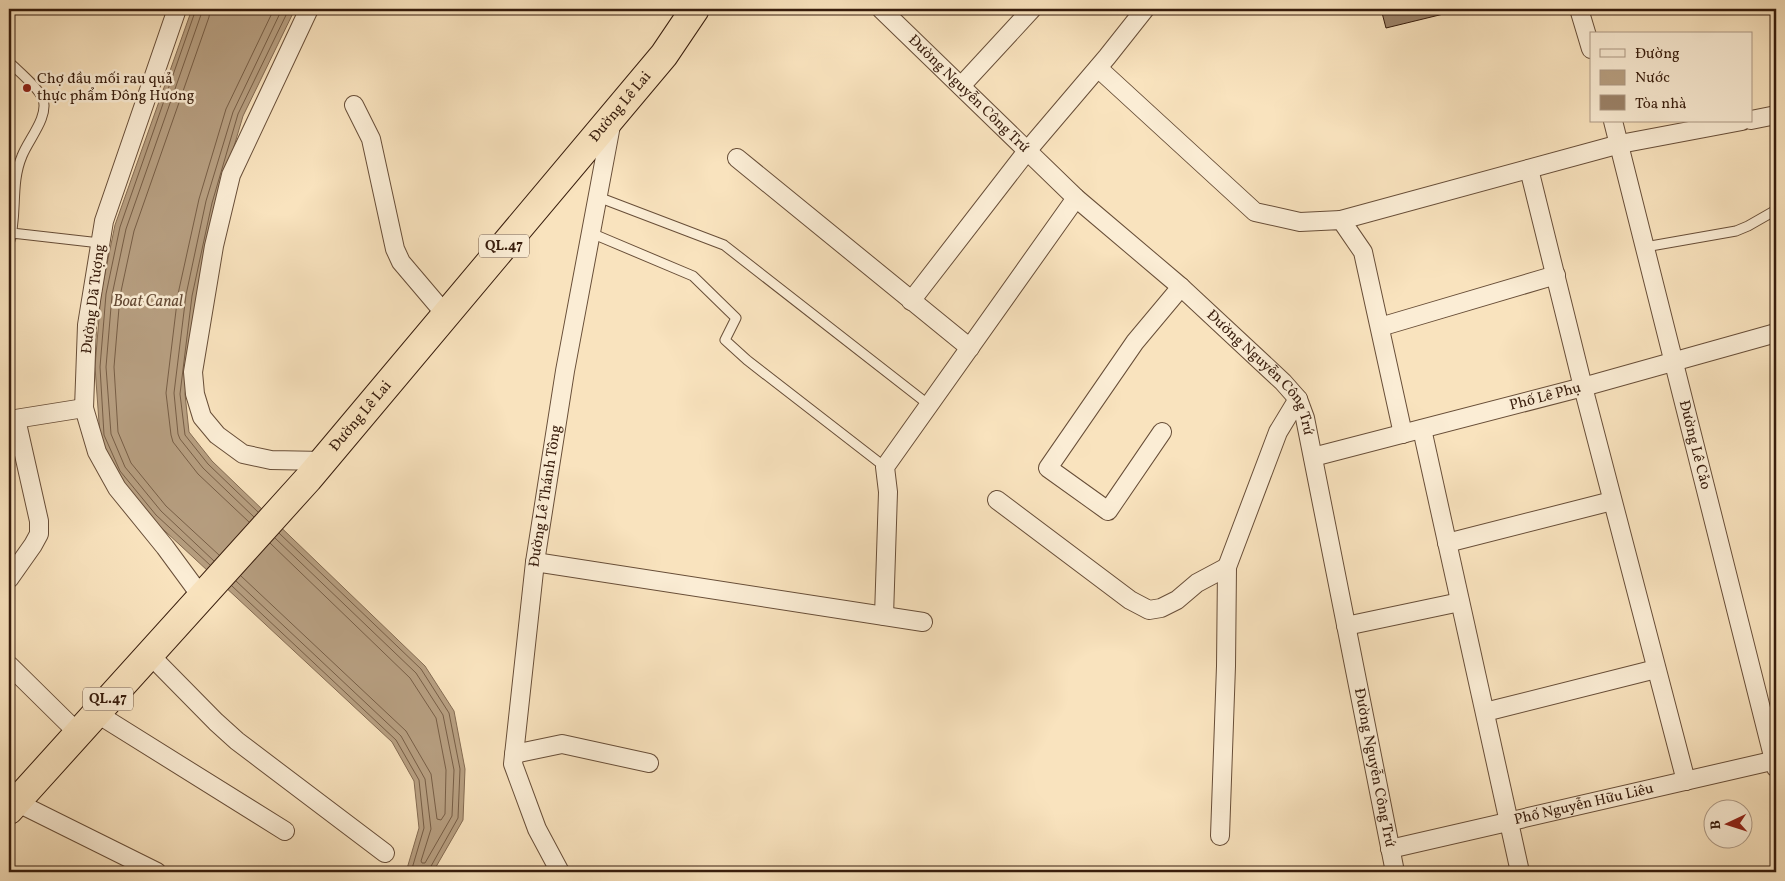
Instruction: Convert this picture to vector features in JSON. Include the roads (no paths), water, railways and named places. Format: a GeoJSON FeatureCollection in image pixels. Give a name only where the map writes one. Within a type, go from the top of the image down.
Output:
{"type":"FeatureCollection","features":[{"type":"Feature","properties":{"kind":"highway","name":"Đường Lê Lai"},"geometry":{"type":"LineString","coordinates":[[12,806],[316,470],[664,55],[695,9]]}},
{"type":"Feature","properties":{"kind":"street","name":"Đường Dã Tượng"},"geometry":{"type":"LineString","coordinates":[[177,9],[104,221],[87,325],[84,408],[97,452],[117,488],[205,592]]}},
{"type":"Feature","properties":{"kind":"street"},"geometry":{"type":"LineString","coordinates":[[308,9],[231,175],[214,246],[193,372],[195,394],[202,417],[217,435],[243,454],[316,470]]}},
{"type":"Feature","properties":{"kind":"street","name":"Đường Nguyễn Công Trứ"},"geometry":{"type":"LineString","coordinates":[[881,9],[1076,198],[1181,287],[1284,382],[1298,399],[1306,418],[1395,872]]}},
{"type":"Feature","properties":{"kind":"street"},"geometry":{"type":"LineString","coordinates":[[960,86],[1032,9]]}},
{"type":"Feature","properties":{"kind":"street"},"geometry":{"type":"LineString","coordinates":[[911,300],[1027,151],[1098,68],[1145,9]]}},
{"type":"Feature","properties":{"kind":"street"},"geometry":{"type":"LineString","coordinates":[[1579,9],[1590,46]]}},
{"type":"Feature","properties":{"kind":"street"},"geometry":{"type":"LineString","coordinates":[[1098,68],[1255,212],[1300,222],[1341,220],[1620,144],[1737,122]]}},
{"type":"Feature","properties":{"kind":"street"},"geometry":{"type":"LineString","coordinates":[[354,105],[371,139],[395,249],[401,262],[446,315]]}},
{"type":"Feature","properties":{"kind":"street","name":"Đường Lê Thánh Tông"},"geometry":{"type":"LineString","coordinates":[[560,872],[537,828],[513,764],[536,562],[565,371],[613,115]]}},
{"type":"Feature","properties":{"kind":"street"},"geometry":{"type":"LineString","coordinates":[[1752,120],[1776,115]]}},
{"type":"Feature","properties":{"kind":"street","name":"Đường Lê Cảo"},"geometry":{"type":"LineString","coordinates":[[1613,122],[1776,763]]}},
{"type":"Feature","properties":{"kind":"street"},"geometry":{"type":"LineString","coordinates":[[737,158],[970,348]]}},
{"type":"Feature","properties":{"kind":"street"},"geometry":{"type":"LineString","coordinates":[[1529,169],[1612,501],[1686,781]]}},
{"type":"Feature","properties":{"kind":"street"},"geometry":{"type":"LineString","coordinates":[[884,616],[888,492],[885,466],[1076,198]]}},
{"type":"Feature","properties":{"kind":"street"},"geometry":{"type":"LineString","coordinates":[[1341,220],[1363,252],[1403,434]]}},
{"type":"Feature","properties":{"kind":"street"},"geometry":{"type":"LineString","coordinates":[[1380,328],[1556,275]]}},
{"type":"Feature","properties":{"kind":"street"},"geometry":{"type":"LineString","coordinates":[[1162,432],[1108,511],[1048,468],[1135,342],[1181,287]]}},
{"type":"Feature","properties":{"kind":"street","name":"Phố Lê Phụ"},"geometry":{"type":"LineString","coordinates":[[1313,457],[1583,387],[1776,333]]}},
{"type":"Feature","properties":{"kind":"street"},"geometry":{"type":"LineString","coordinates":[[1220,836],[1226,666],[1227,567],[1278,432],[1298,399]]}},
{"type":"Feature","properties":{"kind":"street"},"geometry":{"type":"LineString","coordinates":[[9,579],[39,534],[39,521],[12,419],[84,408]]}},
{"type":"Feature","properties":{"kind":"street"},"geometry":{"type":"LineString","coordinates":[[1422,429],[1520,872]]}},
{"type":"Feature","properties":{"kind":"street"},"geometry":{"type":"LineString","coordinates":[[996,500],[1130,600],[1149,610],[1161,608],[1177,600],[1197,583],[1227,567]]}},
{"type":"Feature","properties":{"kind":"street"},"geometry":{"type":"LineString","coordinates":[[1447,543],[1612,501]]}},
{"type":"Feature","properties":{"kind":"street"},"geometry":{"type":"LineString","coordinates":[[536,562],[922,622]]}},
{"type":"Feature","properties":{"kind":"street"},"geometry":{"type":"LineString","coordinates":[[1346,626],[1460,602]]}},
{"type":"Feature","properties":{"kind":"street"},"geometry":{"type":"LineString","coordinates":[[149,654],[237,741],[385,853]]}},
{"type":"Feature","properties":{"kind":"street"},"geometry":{"type":"LineString","coordinates":[[9,665],[78,733]]}},
{"type":"Feature","properties":{"kind":"street"},"geometry":{"type":"LineString","coordinates":[[1485,712],[1656,669]]}},
{"type":"Feature","properties":{"kind":"street"},"geometry":{"type":"LineString","coordinates":[[96,713],[285,831]]}},
{"type":"Feature","properties":{"kind":"street"},"geometry":{"type":"LineString","coordinates":[[514,754],[562,744],[649,764]]}},
{"type":"Feature","properties":{"kind":"street","name":"Phố Nguyễn Hữu Liêu"},"geometry":{"type":"LineString","coordinates":[[1390,849],[1686,781],[1776,763]]}},
{"type":"Feature","properties":{"kind":"street"},"geometry":{"type":"LineString","coordinates":[[12,806],[157,872]]}},
{"type":"Feature","properties":{"kind":"lane"},"geometry":{"type":"LineString","coordinates":[[9,62],[39,92],[44,108],[39,124],[22,156],[16,176],[12,233],[9,244]]}},
{"type":"Feature","properties":{"kind":"lane"},"geometry":{"type":"LineString","coordinates":[[598,197],[724,245],[929,405]]}},
{"type":"Feature","properties":{"kind":"lane"},"geometry":{"type":"LineString","coordinates":[[1645,247],[1736,231],[1776,210]]}},
{"type":"Feature","properties":{"kind":"lane"},"geometry":{"type":"LineString","coordinates":[[12,233],[100,243]]}},
{"type":"Feature","properties":{"kind":"lane"},"geometry":{"type":"LineString","coordinates":[[591,233],[694,276],[736,318],[725,340],[755,366],[885,466]]}},
{"type":"Feature","properties":{"kind":"water","name":"Boat Canal"},"geometry":{"type":"Polygon","coordinates":[[[192,9],[295,9],[243,116],[217,204],[197,297],[185,394],[189,432],[212,461],[425,666],[454,711],[465,769],[463,820],[433,872],[406,872],[419,828],[414,781],[392,742],[152,519],[115,473],[100,436],[95,367],[101,293],[115,225],[192,9]]]}},
{"type":"Feature","properties":{"kind":"place","name":"Chợ đầu mối rau quả thực phẩm Đông Hương"},"geometry":{"type":"Point","coordinates":[27,88]}}]}
